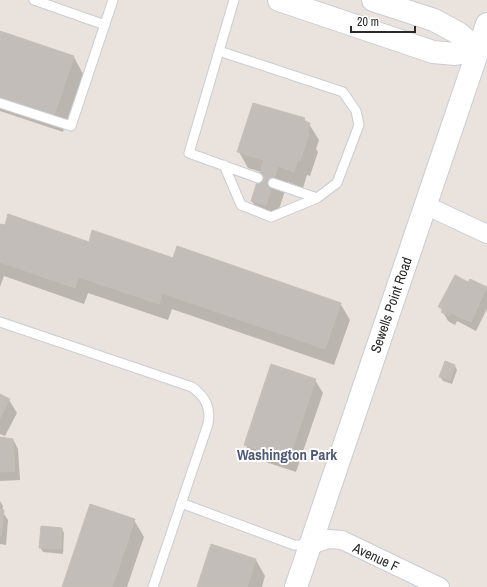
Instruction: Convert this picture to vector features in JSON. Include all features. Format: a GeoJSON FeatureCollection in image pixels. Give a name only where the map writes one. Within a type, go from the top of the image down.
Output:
{"type":"FeatureCollection","features":[{"type":"Feature","properties":{"kind":"main road"},"geometry":{"type":"LineString","coordinates":[[278,0],[433,52],[455,54],[478,50]]}},
{"type":"Feature","properties":{"kind":"main road"},"geometry":{"type":"LineString","coordinates":[[373,0],[434,20],[458,33],[478,50]]}},
{"type":"Feature","properties":{"kind":"main road","name":"Sewells Point Road"},"geometry":{"type":"LineString","coordinates":[[296,587],[487,24]]}},
{"type":"Feature","properties":{"kind":"street"},"geometry":{"type":"LineString","coordinates":[[425,205],[487,234]]}},
{"type":"Feature","properties":{"kind":"street","name":"Avenue F"},"geometry":{"type":"LineString","coordinates":[[311,545],[328,539],[342,540],[440,587]]}},
{"type":"Feature","properties":{"kind":"lane"},"geometry":{"type":"LineString","coordinates":[[34,0],[105,25]]}},
{"type":"Feature","properties":{"kind":"lane"},"geometry":{"type":"LineString","coordinates":[[0,103],[71,126],[114,0]]}},
{"type":"Feature","properties":{"kind":"lane"},"geometry":{"type":"LineString","coordinates":[[234,0],[189,153],[258,178]]}},
{"type":"Feature","properties":{"kind":"lane"},"geometry":{"type":"LineString","coordinates":[[219,51],[343,92],[356,110],[359,125],[337,183],[317,198],[271,217],[241,205],[224,165]]}},
{"type":"Feature","properties":{"kind":"lane"},"geometry":{"type":"LineString","coordinates":[[273,183],[317,198]]}},
{"type":"Feature","properties":{"kind":"lane"},"geometry":{"type":"LineString","coordinates":[[0,322],[192,387],[200,393],[208,403],[210,414],[208,424],[154,587]]}},
{"type":"Feature","properties":{"kind":"lane"},"geometry":{"type":"LineString","coordinates":[[181,503],[294,546],[311,545]]}},
{"type":"Feature","properties":{"kind":"building"},"geometry":{"type":"Polygon","coordinates":[[[0,31],[74,56],[54,116],[0,98],[0,31]]]}},
{"type":"Feature","properties":{"kind":"building"},"geometry":{"type":"Polygon","coordinates":[[[253,103],[305,118],[304,121],[310,123],[307,134],[309,134],[300,161],[298,159],[294,172],[278,166],[266,205],[251,201],[264,160],[237,152],[253,103]]]}},
{"type":"Feature","properties":{"kind":"building"},"geometry":{"type":"Polygon","coordinates":[[[8,214],[89,242],[92,230],[173,258],[177,246],[341,303],[325,349],[162,293],[159,304],[78,277],[75,288],[0,262],[0,224],[5,225],[8,214]]]}},
{"type":"Feature","properties":{"kind":"building"},"geometry":{"type":"Polygon","coordinates":[[[455,275],[468,282],[470,279],[487,287],[471,322],[451,313],[449,316],[441,312],[443,309],[438,307],[455,275]]]}},
{"type":"Feature","properties":{"kind":"building"},"geometry":{"type":"Polygon","coordinates":[[[445,361],[455,365],[450,380],[439,377],[445,361]]]}},
{"type":"Feature","properties":{"kind":"building"},"geometry":{"type":"Polygon","coordinates":[[[271,364],[316,379],[289,459],[244,445],[271,364]]]}},
{"type":"Feature","properties":{"kind":"building"},"geometry":{"type":"Polygon","coordinates":[[[0,394],[10,399],[0,418],[0,394]]]}},
{"type":"Feature","properties":{"kind":"building"},"geometry":{"type":"Polygon","coordinates":[[[0,437],[13,439],[15,471],[0,472],[0,437]]]}},
{"type":"Feature","properties":{"kind":"building"},"geometry":{"type":"Polygon","coordinates":[[[90,504],[135,519],[112,587],[62,587],[90,504]]]}},
{"type":"Feature","properties":{"kind":"building"},"geometry":{"type":"Polygon","coordinates":[[[0,509],[4,510],[1,536],[0,536],[0,509]]]}},
{"type":"Feature","properties":{"kind":"building"},"geometry":{"type":"Polygon","coordinates":[[[41,526],[62,528],[61,549],[39,548],[41,526]]]}},
{"type":"Feature","properties":{"kind":"building"},"geometry":{"type":"Polygon","coordinates":[[[211,544],[256,559],[247,587],[197,587],[211,544]]]}},
{"type":"Feature","properties":{"kind":"district","name":"Washington Park"},"geometry":{"type":"Point","coordinates":[287,455]}}]}
